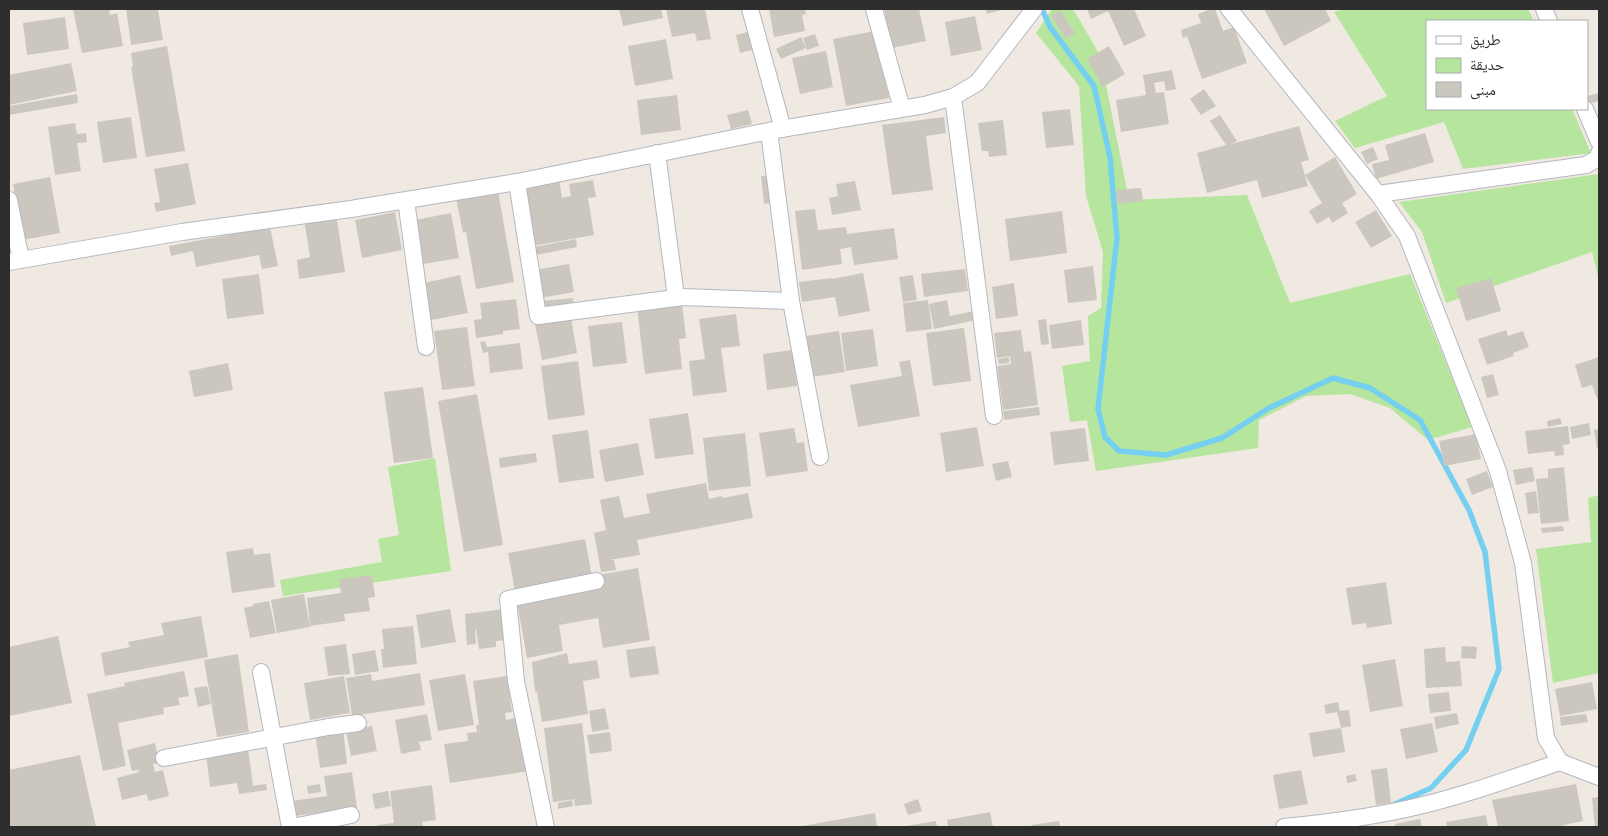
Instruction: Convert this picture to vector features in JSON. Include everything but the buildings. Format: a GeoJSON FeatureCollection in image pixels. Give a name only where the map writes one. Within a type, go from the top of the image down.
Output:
{"type":"FeatureCollection","features":[{"type":"Feature","properties":{"kind":"street"},"geometry":{"type":"LineString","coordinates":[[750,9],[776,130],[791,301],[820,457]]}},
{"type":"Feature","properties":{"kind":"street"},"geometry":{"type":"LineString","coordinates":[[874,9],[902,109]]}},
{"type":"Feature","properties":{"kind":"street"},"geometry":{"type":"LineString","coordinates":[[9,200],[15,261],[182,232],[517,182],[776,130],[902,109],[953,97],[977,83],[1034,9]]}},
{"type":"Feature","properties":{"kind":"street"},"geometry":{"type":"LineString","coordinates":[[1229,9],[1378,194],[1407,236],[1498,471],[1523,562],[1546,738],[1560,762],[1599,777]]}},
{"type":"Feature","properties":{"kind":"street"},"geometry":{"type":"LineString","coordinates":[[953,97],[994,416]]}},
{"type":"Feature","properties":{"kind":"street"},"geometry":{"type":"LineString","coordinates":[[1585,110],[1599,142]]}},
{"type":"Feature","properties":{"kind":"street"},"geometry":{"type":"LineString","coordinates":[[657,153],[676,297]]}},
{"type":"Feature","properties":{"kind":"street"},"geometry":{"type":"LineString","coordinates":[[1378,194],[1586,165],[1598,158],[1599,153]]}},
{"type":"Feature","properties":{"kind":"street"},"geometry":{"type":"LineString","coordinates":[[517,182],[538,316],[676,297],[791,301]]}},
{"type":"Feature","properties":{"kind":"street"},"geometry":{"type":"LineString","coordinates":[[406,200],[426,347]]}},
{"type":"Feature","properties":{"kind":"street"},"geometry":{"type":"LineString","coordinates":[[546,827],[516,681],[508,600],[596,581]]}},
{"type":"Feature","properties":{"kind":"street"},"geometry":{"type":"LineString","coordinates":[[262,672],[273,738],[292,827],[351,814]]}},
{"type":"Feature","properties":{"kind":"street"},"geometry":{"type":"LineString","coordinates":[[164,758],[358,723]]}},
{"type":"Feature","properties":{"kind":"street"},"geometry":{"type":"LineString","coordinates":[[1284,827],[1336,822],[1406,809],[1476,791],[1560,762]]}},
{"type":"Feature","properties":{"kind":"green space"},"geometry":{"type":"Polygon","coordinates":[[[1052,9],[1073,9],[1100,55],[1129,200],[1247,195],[1290,303],[1410,274],[1472,427],[1428,440],[1390,408],[1350,394],[1306,396],[1259,420],[1258,448],[1096,471],[1087,420],[1070,422],[1062,366],[1090,361],[1088,316],[1101,308],[1103,252],[1086,196],[1079,86],[1036,33],[1052,9]]]}},
{"type":"Feature","properties":{"kind":"green space"},"geometry":{"type":"Polygon","coordinates":[[[1344,9],[1528,9],[1534,20],[1426,20],[1426,110],[1572,110],[1591,153],[1463,169],[1444,122],[1355,148],[1335,121],[1387,96],[1334,12],[1344,9]]]}},
{"type":"Feature","properties":{"kind":"green space"},"geometry":{"type":"Polygon","coordinates":[[[1599,174],[1599,280],[1592,252],[1446,303],[1422,232],[1399,202],[1599,174]]]}},
{"type":"Feature","properties":{"kind":"green space"},"geometry":{"type":"Polygon","coordinates":[[[435,458],[451,571],[283,596],[280,580],[382,562],[378,539],[399,535],[388,467],[435,458]]]}},
{"type":"Feature","properties":{"kind":"green space"},"geometry":{"type":"Polygon","coordinates":[[[1599,495],[1599,673],[1553,683],[1536,549],[1591,542],[1588,498],[1599,495]]]}},
{"type":"Feature","properties":{"kind":"waterway"},"geometry":{"type":"LineString","coordinates":[[1042,9],[1050,27],[1094,86],[1110,157],[1117,238],[1098,409],[1105,437],[1119,451],[1166,455],[1222,438],[1269,408],[1333,378],[1370,388],[1420,420],[1469,510],[1485,552],[1499,669],[1466,750],[1431,788],[1393,805]]}}]}
